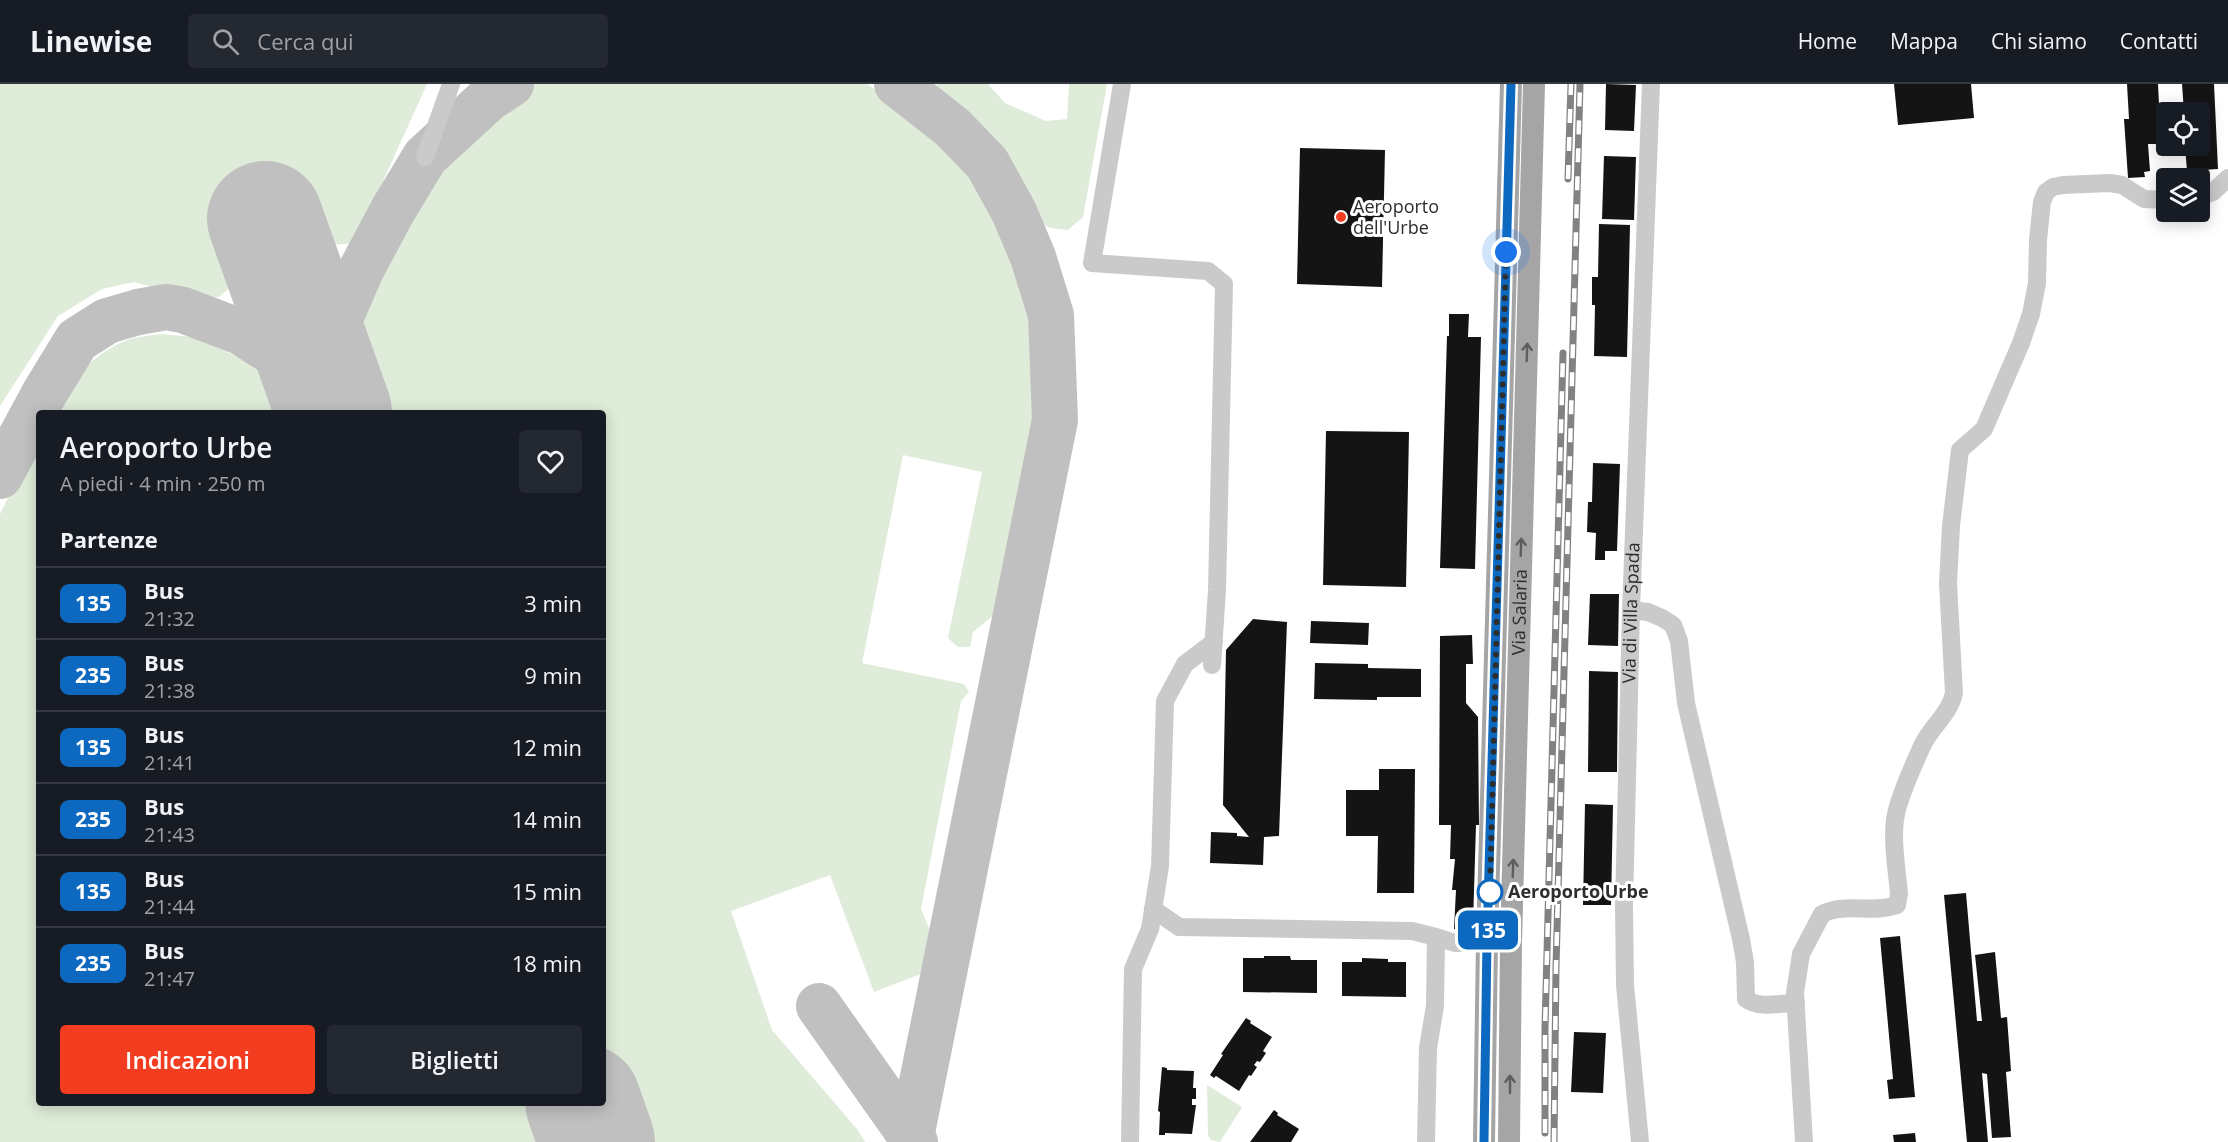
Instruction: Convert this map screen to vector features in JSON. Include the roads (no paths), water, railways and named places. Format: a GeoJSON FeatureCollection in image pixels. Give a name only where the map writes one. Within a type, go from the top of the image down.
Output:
{"type":"FeatureCollection","features":[{"type":"Feature","properties":{"kind":"main road","name":"Via Salaria"},"geometry":{"type":"LineString","coordinates":[[1484,1142],[1487,941],[1511,84]]}},
{"type":"Feature","properties":{"kind":"main road","name":"Via Salaria"},"geometry":{"type":"LineString","coordinates":[[1509,1142],[1511,942],[1534,84]]}},
{"type":"Feature","properties":{"kind":"street"},"geometry":{"type":"LineString","coordinates":[[425,157],[451,84]]}},
{"type":"Feature","properties":{"kind":"street"},"geometry":{"type":"LineString","coordinates":[[1122,84],[1092,263],[1208,271],[1224,284],[1217,590],[1212,665]]}},
{"type":"Feature","properties":{"kind":"street","name":"Via di Villa Spada"},"geometry":{"type":"LineString","coordinates":[[1640,1142],[1625,985],[1624,906],[1631,610],[1651,84]]}},
{"type":"Feature","properties":{"kind":"street"},"geometry":{"type":"LineString","coordinates":[[2210,193],[2228,178]]}},
{"type":"Feature","properties":{"kind":"street"},"geometry":{"type":"LineString","coordinates":[[1804,1142],[1796,1003],[1801,954],[1822,914],[1843,907],[1886,909],[1897,905],[1899,894],[1895,815],[1924,743],[1940,717],[1947,711],[1954,693],[1948,583],[1952,515],[1960,450],[1984,429],[2031,314],[2037,283],[2042,202],[2046,192],[2053,187],[2110,183],[2122,184],[2144,199],[2156,200]]}},
{"type":"Feature","properties":{"kind":"street"},"geometry":{"type":"LineString","coordinates":[[1631,610],[1648,612],[1662,618],[1672,625],[1679,641],[1686,703],[1737,918],[1745,962],[1746,999],[1760,1005],[1796,1003]]}},
{"type":"Feature","properties":{"kind":"street"},"geometry":{"type":"LineString","coordinates":[[1130,1142],[1132,969],[1150,929],[1160,866],[1165,701],[1185,664],[1214,642]]}},
{"type":"Feature","properties":{"kind":"street"},"geometry":{"type":"LineString","coordinates":[[1153,909],[1179,927],[1412,931],[1455,943],[1511,942]]}},
{"type":"Feature","properties":{"kind":"street"},"geometry":{"type":"LineString","coordinates":[[1426,1142],[1428,1048],[1434,1005],[1436,937]]}},
{"type":"Feature","properties":{"kind":"railway"},"geometry":{"type":"LineString","coordinates":[[1568,179],[1571,84]]}},
{"type":"Feature","properties":{"kind":"railway"},"geometry":{"type":"LineString","coordinates":[[1554,1142],[1556,967],[1580,84]]}},
{"type":"Feature","properties":{"kind":"railway"},"geometry":{"type":"LineString","coordinates":[[1545,1133],[1545,1028],[1563,353]]}},
{"type":"Feature","properties":{"kind":"place","name":"Aeroporto dell'Urbe"},"geometry":{"type":"Point","coordinates":[1341,217]}},
{"type":"Feature","properties":{"kind":"place","name":"Aeroporto Urbe"},"geometry":{"type":"Point","coordinates":[1490,892]}}]}
